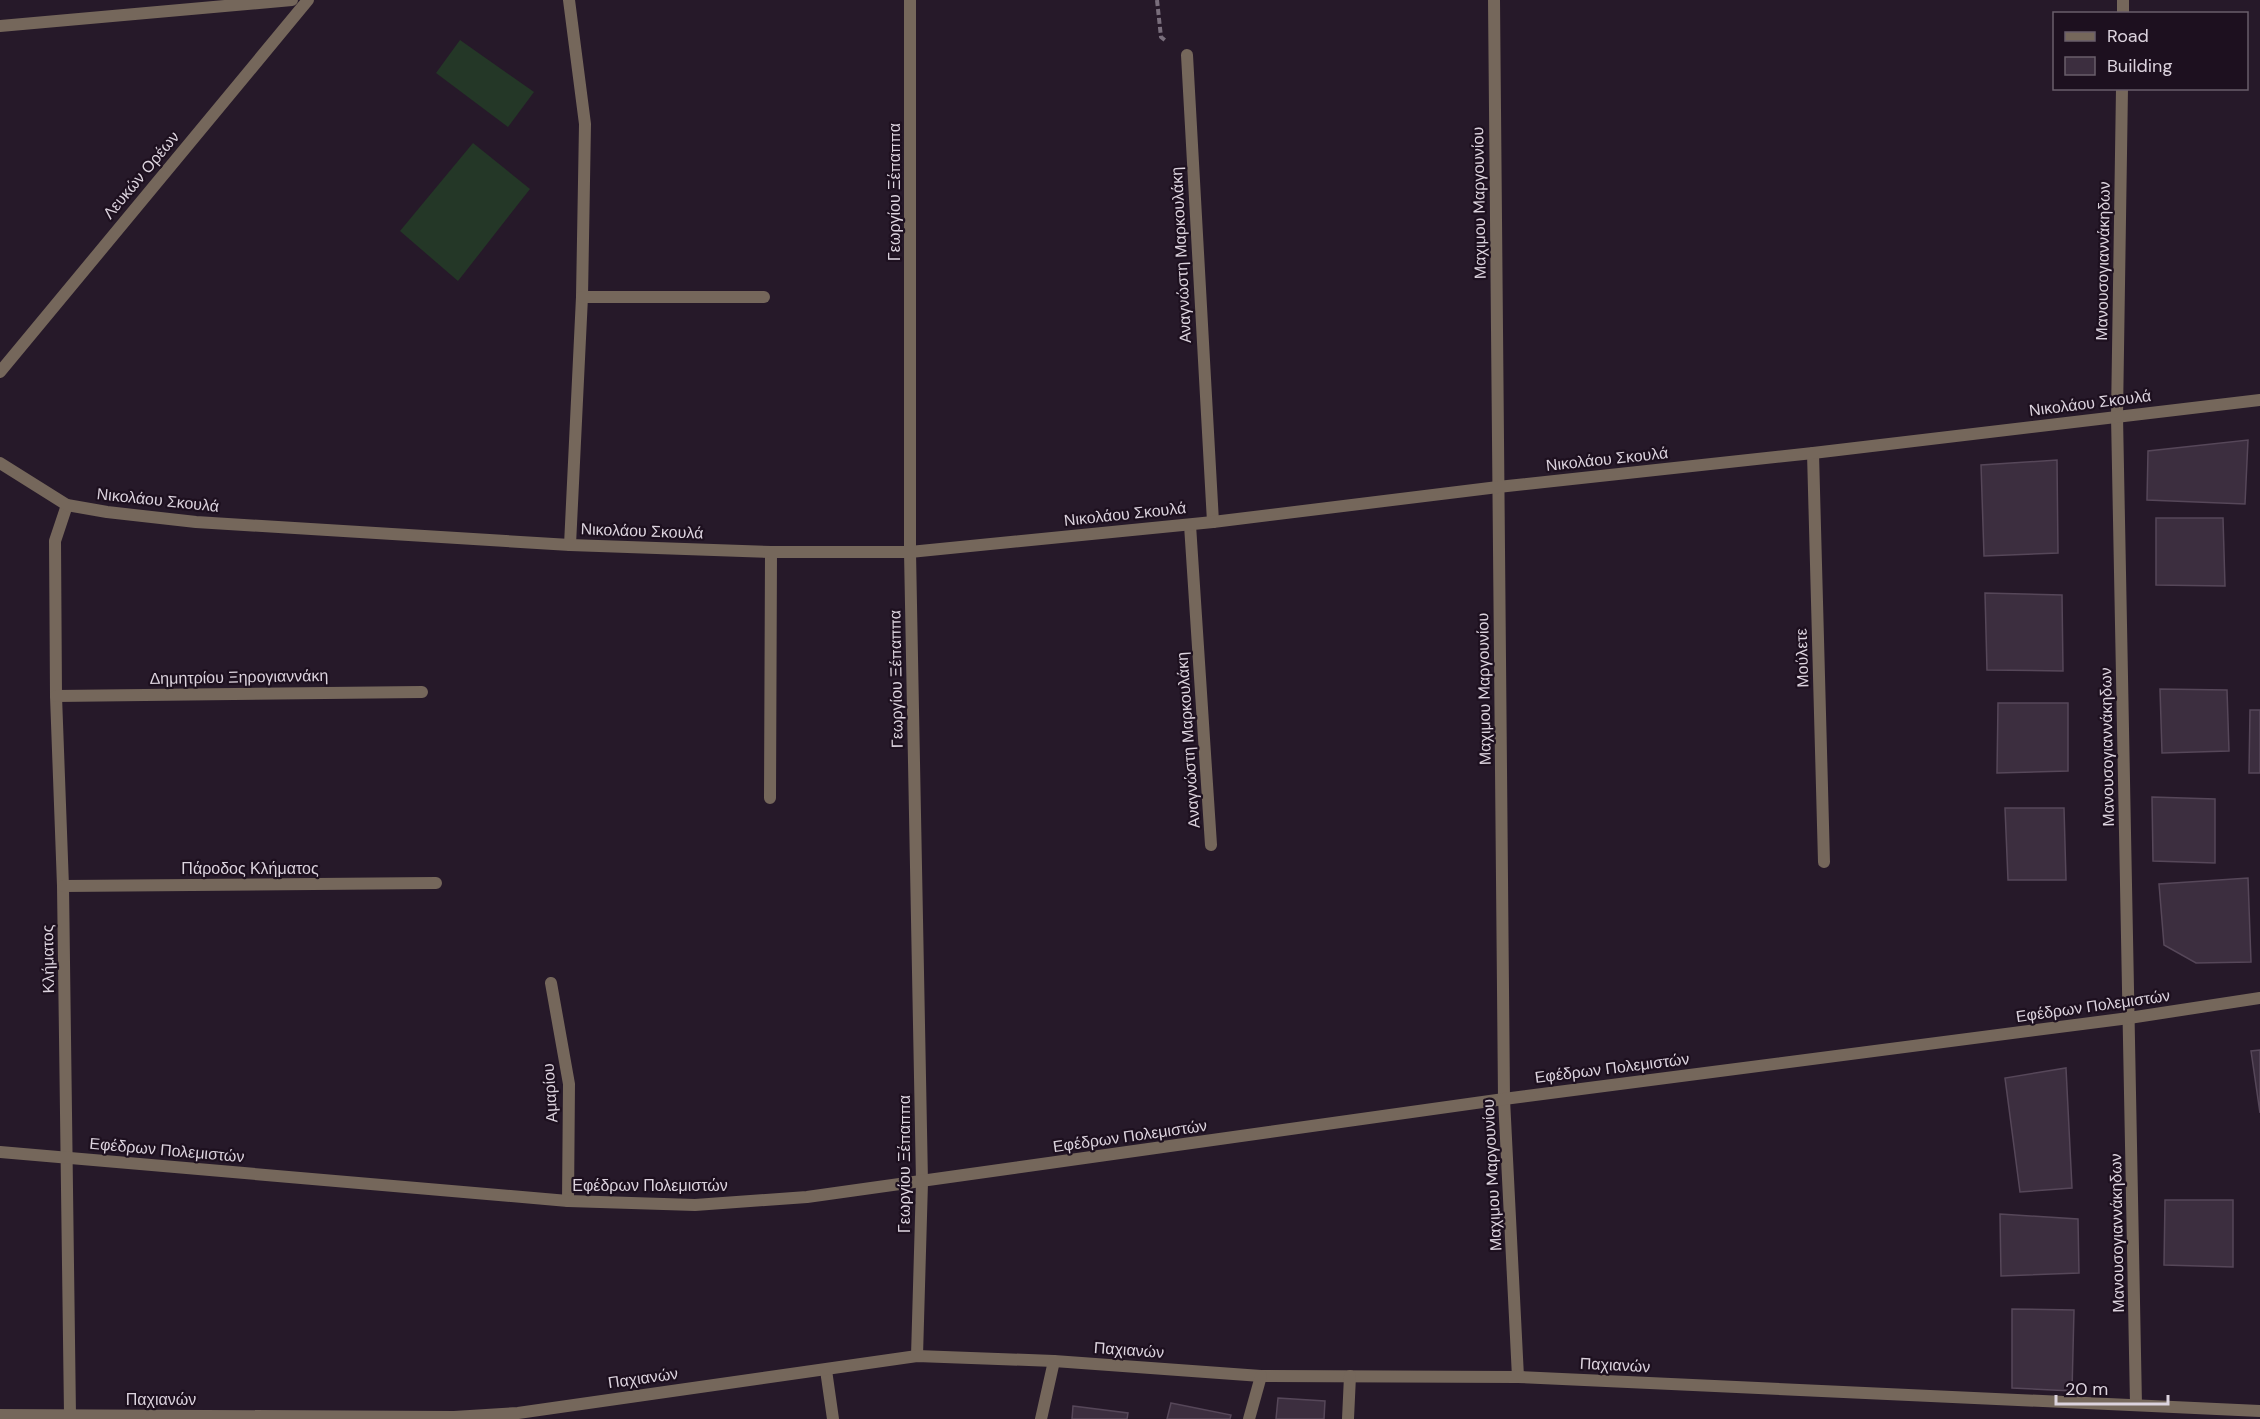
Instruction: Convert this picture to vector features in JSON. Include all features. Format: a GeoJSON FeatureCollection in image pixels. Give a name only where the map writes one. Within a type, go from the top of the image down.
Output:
{"type":"FeatureCollection","features":[{"type":"Feature","properties":{"kind":"street"},"geometry":{"type":"LineString","coordinates":[[0,26],[292,0]]}},
{"type":"Feature","properties":{"kind":"street","name":"Λευκών Ορέων"},"geometry":{"type":"LineString","coordinates":[[0,372],[308,0]]}},
{"type":"Feature","properties":{"kind":"street"},"geometry":{"type":"LineString","coordinates":[[569,0],[585,124],[582,297],[570,545]]}},
{"type":"Feature","properties":{"kind":"street","name":"Γεωργίου Ξέπαππα"},"geometry":{"type":"LineString","coordinates":[[910,0],[910,552],[922,1182],[917,1356]]}},
{"type":"Feature","properties":{"kind":"street","name":"Μαχιμου Mαργουνίου"},"geometry":{"type":"LineString","coordinates":[[1494,0],[1504,1099],[1518,1377]]}},
{"type":"Feature","properties":{"kind":"street","name":"Αναγνώστη Μαρκουλάκη"},"geometry":{"type":"LineString","coordinates":[[1186,55],[1213,522]]}},
{"type":"Feature","properties":{"kind":"street","name":"Μανουσογιαννάκηδων"},"geometry":{"type":"LineString","coordinates":[[2122,90],[2117,416],[2136,1405]]}},
{"type":"Feature","properties":{"kind":"street"},"geometry":{"type":"LineString","coordinates":[[582,297],[765,297]]}},
{"type":"Feature","properties":{"kind":"street","name":"Νικολάου Σκουλά"},"geometry":{"type":"LineString","coordinates":[[0,463],[67,505],[196,522],[570,545],[771,552],[910,552],[1190,525],[1498,487],[1813,453],[2260,400]]}},
{"type":"Feature","properties":{"kind":"street","name":"Μούλετε"},"geometry":{"type":"LineString","coordinates":[[1813,453],[1824,862]]}},
{"type":"Feature","properties":{"kind":"street","name":"Κλήματος"},"geometry":{"type":"LineString","coordinates":[[61,1417],[66,1158],[63,886],[56,696],[55,541],[67,505]]}},
{"type":"Feature","properties":{"kind":"street","name":"Αναγνώστη Μαρκουλάκη"},"geometry":{"type":"LineString","coordinates":[[1190,525],[1211,845]]}},
{"type":"Feature","properties":{"kind":"street"},"geometry":{"type":"LineString","coordinates":[[770,798],[771,552]]}},
{"type":"Feature","properties":{"kind":"street","name":"Δημητρίου Ξηρογιαννάκη"},"geometry":{"type":"LineString","coordinates":[[56,696],[422,692]]}},
{"type":"Feature","properties":{"kind":"street","name":"Πάροδος Κλήματος"},"geometry":{"type":"LineString","coordinates":[[63,886],[436,883]]}},
{"type":"Feature","properties":{"kind":"street","name":"Αμαρίου"},"geometry":{"type":"LineString","coordinates":[[551,983],[569,1084],[568,1202]]}},
{"type":"Feature","properties":{"kind":"street","name":"Εφέδρων Πολεμιστών"},"geometry":{"type":"LineString","coordinates":[[0,1152],[568,1202],[695,1204],[807,1197],[1504,1099],[2129,1018],[2260,998]]}},
{"type":"Feature","properties":{"kind":"street","name":"Παχιανών"},"geometry":{"type":"LineString","coordinates":[[0,1415],[454,1418],[518,1413],[917,1356],[1054,1361],[1261,1376],[1518,1377],[2260,1411]]}},
{"type":"Feature","properties":{"kind":"street"},"geometry":{"type":"LineString","coordinates":[[1041,1419],[1054,1361]]}},
{"type":"Feature","properties":{"kind":"street"},"geometry":{"type":"LineString","coordinates":[[826,1370],[833,1419]]}},
{"type":"Feature","properties":{"kind":"street"},"geometry":{"type":"LineString","coordinates":[[1249,1419],[1261,1376]]}},
{"type":"Feature","properties":{"kind":"street"},"geometry":{"type":"LineString","coordinates":[[1348,1419],[1350,1376]]}},
{"type":"Feature","properties":{"kind":"street"},"geometry":{"type":"LineString","coordinates":[[2257,1419],[2260,1411]]}},
{"type":"Feature","properties":{"kind":"path"},"geometry":{"type":"LineString","coordinates":[[1157,0],[1161,37],[1186,55]]}},
{"type":"Feature","properties":{"kind":"green space"},"geometry":{"type":"Polygon","coordinates":[[[460,40],[534,92],[508,127],[436,73],[460,40]]]}},
{"type":"Feature","properties":{"kind":"green space"},"geometry":{"type":"Polygon","coordinates":[[[473,143],[530,189],[458,281],[400,231],[473,143]]]}},
{"type":"Feature","properties":{"kind":"building"},"geometry":{"type":"Polygon","coordinates":[[[2248,440],[2245,504],[2147,500],[2148,451],[2248,440]]]}},
{"type":"Feature","properties":{"kind":"building"},"geometry":{"type":"Polygon","coordinates":[[[2057,460],[2058,553],[1984,556],[1981,465],[2057,460]]]}},
{"type":"Feature","properties":{"kind":"building"},"geometry":{"type":"Polygon","coordinates":[[[2156,518],[2223,518],[2225,586],[2156,585],[2156,518]]]}},
{"type":"Feature","properties":{"kind":"building"},"geometry":{"type":"Polygon","coordinates":[[[1985,593],[2062,595],[2063,671],[1987,670],[1985,593]]]}},
{"type":"Feature","properties":{"kind":"building"},"geometry":{"type":"Polygon","coordinates":[[[2160,689],[2227,690],[2229,751],[2162,753],[2160,689]]]}},
{"type":"Feature","properties":{"kind":"building"},"geometry":{"type":"Polygon","coordinates":[[[1998,703],[2068,703],[2068,771],[1997,773],[1998,703]]]}},
{"type":"Feature","properties":{"kind":"building"},"geometry":{"type":"Polygon","coordinates":[[[2250,710],[2260,710],[2260,773],[2249,773],[2250,710]]]}},
{"type":"Feature","properties":{"kind":"building"},"geometry":{"type":"Polygon","coordinates":[[[2152,797],[2215,799],[2215,863],[2153,861],[2152,797]]]}},
{"type":"Feature","properties":{"kind":"building"},"geometry":{"type":"Polygon","coordinates":[[[2005,808],[2064,808],[2066,880],[2008,880],[2005,808]]]}},
{"type":"Feature","properties":{"kind":"building"},"geometry":{"type":"Polygon","coordinates":[[[2248,878],[2251,962],[2196,963],[2164,945],[2159,884],[2248,878]]]}},
{"type":"Feature","properties":{"kind":"building"},"geometry":{"type":"Polygon","coordinates":[[[2260,1050],[2260,1113],[2251,1051],[2260,1050]]]}},
{"type":"Feature","properties":{"kind":"building"},"geometry":{"type":"Polygon","coordinates":[[[2066,1068],[2072,1188],[2020,1192],[2005,1078],[2066,1068]]]}},
{"type":"Feature","properties":{"kind":"building"},"geometry":{"type":"Polygon","coordinates":[[[2165,1200],[2233,1200],[2233,1267],[2164,1265],[2165,1200]]]}},
{"type":"Feature","properties":{"kind":"building"},"geometry":{"type":"Polygon","coordinates":[[[2000,1214],[2078,1219],[2079,1273],[2001,1276],[2000,1214]]]}},
{"type":"Feature","properties":{"kind":"building"},"geometry":{"type":"Polygon","coordinates":[[[2012,1309],[2074,1310],[2072,1391],[2012,1388],[2012,1309]]]}},
{"type":"Feature","properties":{"kind":"building"},"geometry":{"type":"Polygon","coordinates":[[[1278,1398],[1325,1401],[1324,1419],[1276,1419],[1278,1398]]]}},
{"type":"Feature","properties":{"kind":"building"},"geometry":{"type":"Polygon","coordinates":[[[1171,1403],[1231,1415],[1230,1419],[1167,1419],[1171,1403]]]}},
{"type":"Feature","properties":{"kind":"building"},"geometry":{"type":"Polygon","coordinates":[[[1073,1406],[1128,1413],[1127,1419],[1072,1419],[1073,1406]]]}}]}
